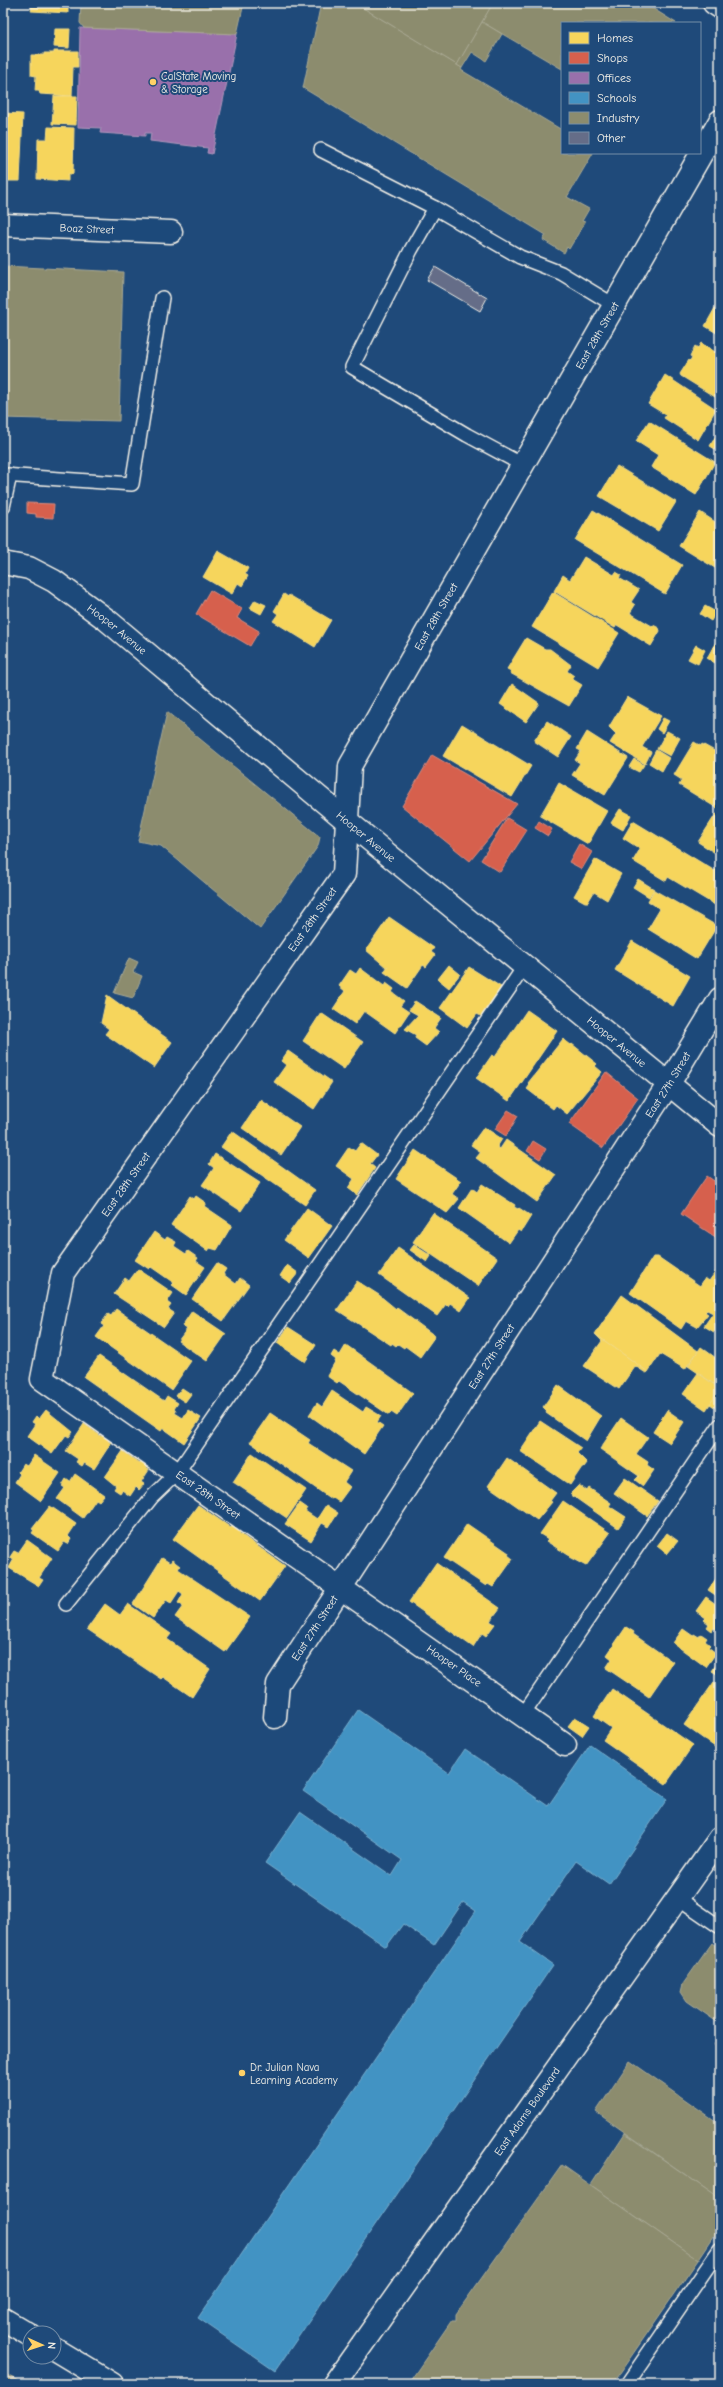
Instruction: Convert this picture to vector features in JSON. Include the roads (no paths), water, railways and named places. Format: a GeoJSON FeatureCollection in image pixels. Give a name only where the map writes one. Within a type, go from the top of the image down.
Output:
{"type":"FeatureCollection","features":[{"type":"Feature","properties":{"kind":"street"},"geometry":{"type":"LineString","coordinates":[[714,3],[720,7]]}},
{"type":"Feature","properties":{"kind":"street","name":"East 28th Street"},"geometry":{"type":"LineString","coordinates":[[701,154],[720,121]]}},
{"type":"Feature","properties":{"kind":"street","name":"East 28th Street"},"geometry":{"type":"LineString","coordinates":[[342,1588],[42,1379],[63,1273],[344,874],[350,766],[701,154]]}},
{"type":"Feature","properties":{"kind":"street","name":"Boaz Street"},"geometry":{"type":"LineString","coordinates":[[3,225],[171,232]]}},
{"type":"Feature","properties":{"kind":"street","name":"Hooper Avenue"},"geometry":{"type":"LineString","coordinates":[[3,563],[30,568],[48,578],[108,620],[347,821],[720,1126]]}},
{"type":"Feature","properties":{"kind":"street","name":"East 27th Street"},"geometry":{"type":"LineString","coordinates":[[275,1717],[278,1684],[342,1588],[668,1085],[720,999]]}},
{"type":"Feature","properties":{"kind":"street","name":"Hooper Place"},"geometry":{"type":"LineString","coordinates":[[342,1588],[565,1744]]}},
{"type":"Feature","properties":{"kind":"street","name":"East Adams Boulevard"},"geometry":{"type":"LineString","coordinates":[[334,2384],[720,1838]]}},
{"type":"Feature","properties":{"kind":"street"},"geometry":{"type":"LineString","coordinates":[[3,2319],[22,2330]]}},
{"type":"Feature","properties":{"kind":"street"},"geometry":{"type":"LineString","coordinates":[[62,2355],[112,2384]]}},
{"type":"Feature","properties":{"kind":"lane"},"geometry":{"type":"LineString","coordinates":[[321,150],[435,208],[520,257],[561,273],[614,304]]}},
{"type":"Feature","properties":{"kind":"lane"},"geometry":{"type":"LineString","coordinates":[[435,208],[411,250],[352,368],[467,436],[523,465]]}},
{"type":"Feature","properties":{"kind":"lane"},"geometry":{"type":"LineString","coordinates":[[3,507],[7,475],[132,484],[162,298]]}},
{"type":"Feature","properties":{"kind":"lane"},"geometry":{"type":"LineString","coordinates":[[66,1604],[152,1497],[177,1473],[524,966]]}},
{"type":"Feature","properties":{"kind":"lane"},"geometry":{"type":"LineString","coordinates":[[523,1715],[720,1425]]}},
{"type":"Feature","properties":{"kind":"lane"},"geometry":{"type":"LineString","coordinates":[[678,1898],[720,1927]]}},
{"type":"Feature","properties":{"kind":"lane"},"geometry":{"type":"LineString","coordinates":[[626,2384],[720,2249]]}},
{"type":"Feature","properties":{"kind":"place","name":"CalState Moving & Storage"},"geometry":{"type":"Point","coordinates":[153,82]}},
{"type":"Feature","properties":{"kind":"place","name":"Dr. Julian Nava Learning Academy"},"geometry":{"type":"Point","coordinates":[242,2073]}}]}
